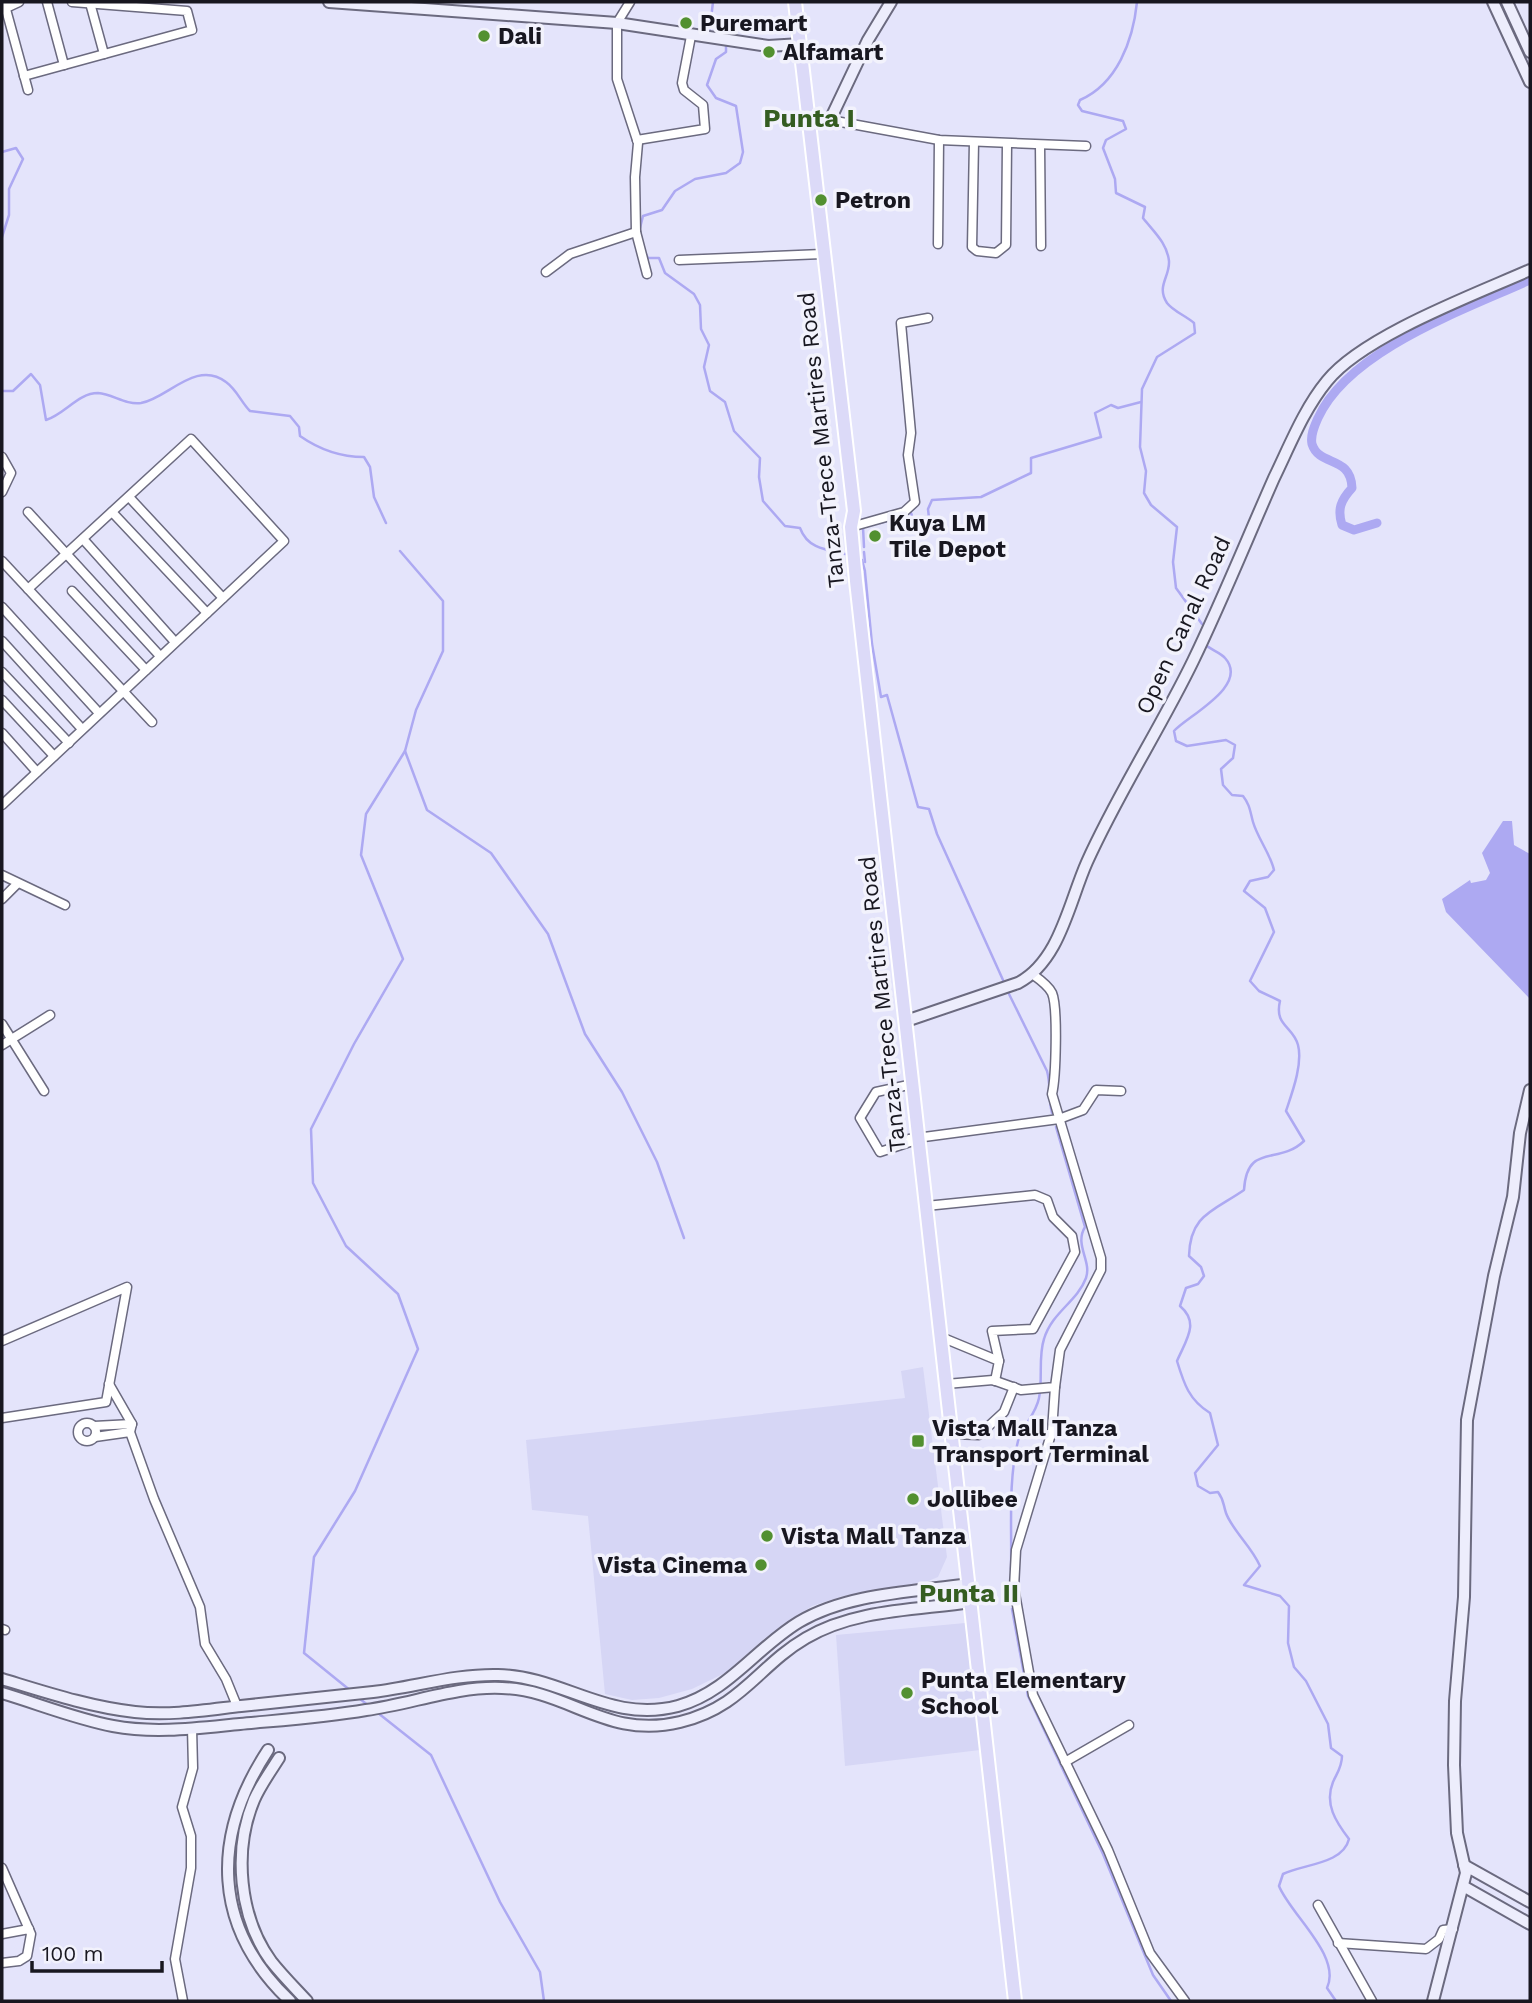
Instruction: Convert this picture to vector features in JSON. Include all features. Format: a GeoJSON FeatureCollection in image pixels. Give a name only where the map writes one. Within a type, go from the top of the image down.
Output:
{"type":"FeatureCollection","features":[{"type":"Feature","properties":{"kind":"main road","name":"Tanza-Trece Martires Road"},"geometry":{"type":"LineString","coordinates":[[795,2],[822,254],[854,511],[852,533],[855,567],[1014,2001]]}},
{"type":"Feature","properties":{"kind":"street"},"geometry":{"type":"LineString","coordinates":[[19,2],[5,5],[28,90]]}},
{"type":"Feature","properties":{"kind":"street"},"geometry":{"type":"LineString","coordinates":[[47,2],[64,65]]}},
{"type":"Feature","properties":{"kind":"street"},"geometry":{"type":"LineString","coordinates":[[24,76],[192,30],[187,11],[126,4],[72,2]]}},
{"type":"Feature","properties":{"kind":"street"},"geometry":{"type":"LineString","coordinates":[[329,2],[617,23],[768,46],[801,44]]}},
{"type":"Feature","properties":{"kind":"street"},"geometry":{"type":"LineString","coordinates":[[630,2],[617,23],[617,79],[637,140],[636,232],[647,274]]}},
{"type":"Feature","properties":{"kind":"street"},"geometry":{"type":"LineString","coordinates":[[830,120],[868,40],[891,2]]}},
{"type":"Feature","properties":{"kind":"street"},"geometry":{"type":"LineString","coordinates":[[1493,2],[1530,82]]}},
{"type":"Feature","properties":{"kind":"street"},"geometry":{"type":"LineString","coordinates":[[1507,2],[1530,52]]}},
{"type":"Feature","properties":{"kind":"street"},"geometry":{"type":"LineString","coordinates":[[90,3],[104,54]]}},
{"type":"Feature","properties":{"kind":"street"},"geometry":{"type":"LineString","coordinates":[[637,140],[705,129],[703,105],[687,94],[682,83],[691,36]]}},
{"type":"Feature","properties":{"kind":"street"},"geometry":{"type":"LineString","coordinates":[[808,121],[830,120],[939,141],[1086,145]]}},
{"type":"Feature","properties":{"kind":"street"},"geometry":{"type":"LineString","coordinates":[[938,244],[939,141]]}},
{"type":"Feature","properties":{"kind":"street"},"geometry":{"type":"LineString","coordinates":[[974,142],[972,247],[977,251],[996,253],[1006,245],[1007,144]]}},
{"type":"Feature","properties":{"kind":"street"},"geometry":{"type":"LineString","coordinates":[[1040,145],[1041,246]]}},
{"type":"Feature","properties":{"kind":"street"},"geometry":{"type":"LineString","coordinates":[[546,271],[570,254],[636,232]]}},
{"type":"Feature","properties":{"kind":"street"},"geometry":{"type":"LineString","coordinates":[[679,260],[822,254]]}},
{"type":"Feature","properties":{"kind":"street","name":"Open Canal Road"},"geometry":{"type":"LineString","coordinates":[[906,1021],[1018,983],[1032,974],[1049,955],[1088,861],[1135,766],[1193,661],[1303,417],[1328,379],[1364,349],[1432,314],[1530,270]]}},
{"type":"Feature","properties":{"kind":"street"},"geometry":{"type":"LineString","coordinates":[[852,533],[904,512],[915,502],[908,455],[911,433],[901,323],[928,317]]}},
{"type":"Feature","properties":{"kind":"street"},"geometry":{"type":"LineString","coordinates":[[4,799],[69,743],[284,541],[191,439],[29,589]]}},
{"type":"Feature","properties":{"kind":"street"},"geometry":{"type":"LineString","coordinates":[[2,457],[11,473],[2,492]]}},
{"type":"Feature","properties":{"kind":"street"},"geometry":{"type":"LineString","coordinates":[[129,497],[223,598]]}},
{"type":"Feature","properties":{"kind":"street"},"geometry":{"type":"LineString","coordinates":[[28,512],[160,656]]}},
{"type":"Feature","properties":{"kind":"street"},"geometry":{"type":"LineString","coordinates":[[112,512],[207,613]]}},
{"type":"Feature","properties":{"kind":"street"},"geometry":{"type":"LineString","coordinates":[[83,539],[175,642]]}},
{"type":"Feature","properties":{"kind":"street"},"geometry":{"type":"LineString","coordinates":[[2,561],[152,722]]}},
{"type":"Feature","properties":{"kind":"street"},"geometry":{"type":"LineString","coordinates":[[72,591],[145,670]]}},
{"type":"Feature","properties":{"kind":"street"},"geometry":{"type":"LineString","coordinates":[[2,607],[99,713]]}},
{"type":"Feature","properties":{"kind":"street"},"geometry":{"type":"LineString","coordinates":[[2,641],[82,729]]}},
{"type":"Feature","properties":{"kind":"street"},"geometry":{"type":"LineString","coordinates":[[2,672],[69,743]]}},
{"type":"Feature","properties":{"kind":"street"},"geometry":{"type":"LineString","coordinates":[[2,700],[54,756]]}},
{"type":"Feature","properties":{"kind":"street"},"geometry":{"type":"LineString","coordinates":[[2,733],[37,772]]}},
{"type":"Feature","properties":{"kind":"street"},"geometry":{"type":"LineString","coordinates":[[2,875],[65,905]]}},
{"type":"Feature","properties":{"kind":"street"},"geometry":{"type":"LineString","coordinates":[[2,898],[17,884]]}},
{"type":"Feature","properties":{"kind":"street"},"geometry":{"type":"LineString","coordinates":[[1032,974],[1051,990],[1055,1004],[1052,1094],[1101,1258],[1101,1270],[1060,1350],[1052,1431],[1016,1550],[1014,1588],[1033,1695],[1108,1850],[1150,1953],[1185,2001]]}},
{"type":"Feature","properties":{"kind":"street"},"geometry":{"type":"LineString","coordinates":[[2,1045],[50,1015]]}},
{"type":"Feature","properties":{"kind":"street"},"geometry":{"type":"LineString","coordinates":[[2,1024],[44,1091]]}},
{"type":"Feature","properties":{"kind":"street"},"geometry":{"type":"LineString","coordinates":[[912,1084],[876,1092],[860,1118],[880,1152],[918,1138],[1059,1119],[1083,1110],[1096,1090],[1121,1091]]}},
{"type":"Feature","properties":{"kind":"street"},"geometry":{"type":"LineString","coordinates":[[1433,2001],[1463,1886],[1464,1865],[1457,1833],[1454,1765],[1455,1701],[1462,1647],[1466,1544],[1466,1430],[1494,1276],[1513,1197],[1520,1133],[1530,1090]]}},
{"type":"Feature","properties":{"kind":"street"},"geometry":{"type":"LineString","coordinates":[[926,1206],[1035,1195],[1047,1200],[1053,1217],[1072,1236],[1075,1244],[1072,1261],[1033,1329],[992,1331],[999,1361],[995,1381]]}},
{"type":"Feature","properties":{"kind":"street"},"geometry":{"type":"LineString","coordinates":[[2,1341],[127,1287],[106,1402],[2,1418]]}},
{"type":"Feature","properties":{"kind":"street"},"geometry":{"type":"LineString","coordinates":[[941,1337],[999,1361]]}},
{"type":"Feature","properties":{"kind":"street"},"geometry":{"type":"LineString","coordinates":[[946,1384],[995,1381],[1034,1390],[1043,1386],[1055,1387]]}},
{"type":"Feature","properties":{"kind":"street"},"geometry":{"type":"LineString","coordinates":[[109,1384],[131,1428],[154,1499],[200,1607],[205,1644],[226,1679],[237,1706]]}},
{"type":"Feature","properties":{"kind":"street"},"geometry":{"type":"LineString","coordinates":[[951,1434],[979,1435],[1004,1412],[1014,1387]]}},
{"type":"Feature","properties":{"kind":"street"},"geometry":{"type":"LineString","coordinates":[[84,1405],[94,1437]]}},
{"type":"Feature","properties":{"kind":"street"},"geometry":{"type":"LineString","coordinates":[[90,1425],[131,1428],[87,1441],[80,1436],[79,1428],[90,1425]]}},
{"type":"Feature","properties":{"kind":"street"},"geometry":{"type":"LineString","coordinates":[[2,1679],[87,1704],[137,1713],[376,1692],[442,1679],[497,1675],[536,1680],[610,1707],[636,1711],[680,1705],[732,1678],[779,1636],[820,1611],[847,1602],[968,1584]]}},
{"type":"Feature","properties":{"kind":"street"},"geometry":{"type":"LineString","coordinates":[[2,1693],[113,1726],[167,1730],[356,1712],[444,1693],[498,1688],[534,1692],[608,1722],[636,1727],[660,1727],[703,1715],[744,1692],[790,1650],[827,1628],[877,1614],[971,1602]]}},
{"type":"Feature","properties":{"kind":"street"},"geometry":{"type":"LineString","coordinates":[[579,1710],[583,1698]]}},
{"type":"Feature","properties":{"kind":"street"},"geometry":{"type":"LineString","coordinates":[[1065,1762],[1129,1725]]}},
{"type":"Feature","properties":{"kind":"street"},"geometry":{"type":"LineString","coordinates":[[183,2001],[175,1959],[191,1868],[191,1836],[182,1807],[193,1768],[192,1728]]}},
{"type":"Feature","properties":{"kind":"street"},"geometry":{"type":"LineString","coordinates":[[268,1750],[239,1800],[231,1828],[230,1896],[236,1923],[253,1958],[268,1980],[290,2001]]}},
{"type":"Feature","properties":{"kind":"street"},"geometry":{"type":"LineString","coordinates":[[279,1758],[254,1800],[245,1830],[241,1868],[252,1925],[270,1960],[307,2001]]}},
{"type":"Feature","properties":{"kind":"street"},"geometry":{"type":"LineString","coordinates":[[1464,1865],[1530,1902]]}},
{"type":"Feature","properties":{"kind":"street"},"geometry":{"type":"LineString","coordinates":[[2,1868],[29,1929],[27,1956],[19,1961],[2,1963]]}},
{"type":"Feature","properties":{"kind":"street"},"geometry":{"type":"LineString","coordinates":[[1463,1886],[1530,1924]]}},
{"type":"Feature","properties":{"kind":"street"},"geometry":{"type":"LineString","coordinates":[[1318,1905],[1372,2001]]}},
{"type":"Feature","properties":{"kind":"street"},"geometry":{"type":"LineString","coordinates":[[2,1934],[29,1929]]}},
{"type":"Feature","properties":{"kind":"street"},"geometry":{"type":"LineString","coordinates":[[1338,1943],[1426,1949],[1439,1939],[1443,1930],[1453,1929]]}},
{"type":"Feature","properties":{"kind":"shaded area"},"geometry":{"type":"Polygon","coordinates":[[[1503,821],[1512,821],[1514,845],[1530,854],[1530,999],[1446,912],[1442,899],[1470,880],[1471,883],[1486,880],[1490,873],[1482,853],[1503,821]]]}},
{"type":"Feature","properties":{"kind":"shaded area","name":"Vista Mall Tanza"},"geometry":{"type":"Polygon","coordinates":[[[923,1367],[947,1557],[938,1577],[926,1582],[843,1596],[812,1606],[765,1638],[727,1672],[692,1689],[659,1698],[632,1700],[605,1694],[588,1516],[532,1510],[526,1440],[905,1398],[901,1371],[923,1367]]]}},
{"type":"Feature","properties":{"kind":"shaded area","name":"Punta Elementary School"},"geometry":{"type":"Polygon","coordinates":[[[965,1623],[980,1750],[845,1766],[836,1635],[965,1623]]]}},
{"type":"Feature","properties":{"kind":"waterway"},"geometry":{"type":"LineString","coordinates":[[709,35],[713,2]]}},
{"type":"Feature","properties":{"kind":"waterway"},"geometry":{"type":"LineString","coordinates":[[1137,2],[1132,32],[1121,60],[1104,83],[1080,100],[1078,105],[1082,111],[1123,121],[1126,129],[1106,140],[1103,148],[1115,179],[1116,193],[1145,207],[1143,218],[1168,255],[1169,267],[1163,286],[1164,297],[1170,306],[1194,323],[1195,333],[1157,357],[1142,389],[1140,447],[1146,471],[1144,493],[1151,505],[1177,527],[1173,562],[1176,588],[1202,624]]}},
{"type":"Feature","properties":{"kind":"waterway"},"geometry":{"type":"LineString","coordinates":[[640,228],[643,216],[662,210],[675,191],[695,179],[726,173],[740,163],[743,152],[736,106],[716,98],[707,85],[716,59],[726,52],[726,42]]}},
{"type":"Feature","properties":{"kind":"waterway"},"geometry":{"type":"LineString","coordinates":[[2,152],[16,148],[23,159],[9,189],[9,215],[2,237]]}},
{"type":"Feature","properties":{"kind":"waterway"},"geometry":{"type":"LineString","coordinates":[[646,254],[648,258],[659,258],[665,273],[694,294],[700,305],[701,329],[709,345],[704,367],[710,391],[725,402],[734,431],[760,458],[759,477],[763,501],[785,526],[800,528],[814,545],[850,555]]}},
{"type":"Feature","properties":{"kind":"waterway"},"geometry":{"type":"LineString","coordinates":[[1377,523],[1354,530],[1342,525],[1340,509],[1352,488],[1350,478],[1346,470],[1321,456],[1312,444],[1313,430],[1318,418],[1333,394],[1381,352],[1442,319],[1530,280]]}},
{"type":"Feature","properties":{"kind":"waterway"},"geometry":{"type":"LineString","coordinates":[[2,391],[13,391],[31,374],[40,385],[46,420],[91,394],[98,393],[141,403],[193,377],[215,376],[230,385],[250,411],[290,416],[299,427],[300,436],[315,445],[338,454],[364,457],[370,467],[374,497],[386,523]]}},
{"type":"Feature","properties":{"kind":"waterway"},"geometry":{"type":"LineString","coordinates":[[906,514],[911,513],[914,522],[929,518],[928,509],[932,500],[981,497],[1031,473],[1031,458],[1101,437],[1095,413],[1111,405],[1118,408],[1141,402]]}},
{"type":"Feature","properties":{"kind":"waterway"},"geometry":{"type":"LineString","coordinates":[[880,523],[897,518]]}},
{"type":"Feature","properties":{"kind":"waterway"},"geometry":{"type":"LineString","coordinates":[[863,527],[864,547]]}},
{"type":"Feature","properties":{"kind":"waterway"},"geometry":{"type":"LineString","coordinates":[[351,1691],[304,1653],[314,1557],[355,1491],[418,1349],[398,1294],[346,1246],[313,1183],[311,1129],[354,1044],[403,959],[361,855],[366,814],[405,751],[416,710],[443,651],[443,601],[400,551]]}},
{"type":"Feature","properties":{"kind":"waterway"},"geometry":{"type":"LineString","coordinates":[[864,552],[865,562]]}},
{"type":"Feature","properties":{"kind":"waterway"},"geometry":{"type":"LineString","coordinates":[[857,557],[862,560],[865,571]]}},
{"type":"Feature","properties":{"kind":"waterway"},"geometry":{"type":"LineString","coordinates":[[865,572],[872,644],[881,697],[887,695],[918,807],[929,809],[937,834],[1003,980]]}},
{"type":"Feature","properties":{"kind":"waterway"},"geometry":{"type":"LineString","coordinates":[[1207,646],[1225,658],[1231,669],[1229,679],[1214,699],[1174,731],[1176,741],[1187,746],[1226,740],[1235,745],[1233,758],[1221,769],[1223,785],[1232,795],[1243,796],[1245,799],[1274,870],[1268,877],[1250,881],[1244,891],[1265,908],[1274,932],[1250,981],[1259,991],[1280,1001],[1282,1021],[1296,1039],[1298,1069],[1286,1111],[1304,1141],[1294,1148],[1257,1160],[1246,1175],[1244,1190],[1199,1222],[1190,1242],[1189,1256],[1201,1267],[1204,1276],[1198,1284],[1186,1288],[1180,1306],[1186,1312],[1190,1325],[1177,1361],[1188,1391],[1197,1403],[1210,1413],[1218,1445],[1195,1473],[1198,1486],[1210,1493],[1218,1492],[1229,1519],[1260,1566],[1244,1585],[1280,1596],[1289,1606],[1288,1643],[1294,1667],[1306,1681],[1328,1724],[1331,1748],[1342,1756],[1330,1798],[1336,1819],[1349,1839],[1339,1854],[1283,1874],[1279,1886],[1321,1949],[1330,1976],[1327,1988],[1336,2001]]}},
{"type":"Feature","properties":{"kind":"waterway"},"geometry":{"type":"LineString","coordinates":[[405,751],[427,810],[491,853],[548,934],[585,1034],[622,1092],[657,1162],[684,1238]]}},
{"type":"Feature","properties":{"kind":"waterway"},"geometry":{"type":"LineString","coordinates":[[1009,994],[1047,1071],[1052,1113]]}},
{"type":"Feature","properties":{"kind":"waterway"},"geometry":{"type":"LineString","coordinates":[[1011,1569],[1015,1456],[1020,1435],[1039,1398],[1044,1339],[1053,1321],[1077,1294],[1087,1272],[1081,1240],[1085,1227],[1056,1127]]}},
{"type":"Feature","properties":{"kind":"waterway"},"geometry":{"type":"LineString","coordinates":[[1012,1609],[1028,1696],[1103,1854],[1153,1975],[1171,2001]]}},
{"type":"Feature","properties":{"kind":"waterway"},"geometry":{"type":"LineString","coordinates":[[359,1698],[370,1707]]}},
{"type":"Feature","properties":{"kind":"waterway"},"geometry":{"type":"LineString","coordinates":[[378,1713],[431,1755],[500,1902],[540,1972],[544,2001]]}},
{"type":"Feature","properties":{"kind":"place","name":"Puremart"},"geometry":{"type":"Point","coordinates":[686,23]}},
{"type":"Feature","properties":{"kind":"place","name":"Dali"},"geometry":{"type":"Point","coordinates":[484,36]}},
{"type":"Feature","properties":{"kind":"place","name":"Alfamart"},"geometry":{"type":"Point","coordinates":[769,52]}},
{"type":"Feature","properties":{"kind":"place","name":"Petron"},"geometry":{"type":"Point","coordinates":[821,200]}},
{"type":"Feature","properties":{"kind":"place","name":"Kuya LM Tile Depot"},"geometry":{"type":"Point","coordinates":[875,536]}},
{"type":"Feature","properties":{"kind":"place","name":"Vista Mall Tanza Transport Terminal"},"geometry":{"type":"Point","coordinates":[918,1441]}},
{"type":"Feature","properties":{"kind":"place","name":"Jollibee"},"geometry":{"type":"Point","coordinates":[913,1499]}},
{"type":"Feature","properties":{"kind":"place","name":"Vista Mall Tanza"},"geometry":{"type":"Point","coordinates":[767,1536]}},
{"type":"Feature","properties":{"kind":"place","name":"Vista Cinema"},"geometry":{"type":"Point","coordinates":[761,1565]}},
{"type":"Feature","properties":{"kind":"place","name":"Punta Elementary School"},"geometry":{"type":"Point","coordinates":[907,1693]}},
{"type":"Feature","properties":{"kind":"district","name":"Punta I"},"geometry":{"type":"Point","coordinates":[809,118]}},
{"type":"Feature","properties":{"kind":"district","name":"Punta II"},"geometry":{"type":"Point","coordinates":[969,1593]}}]}
